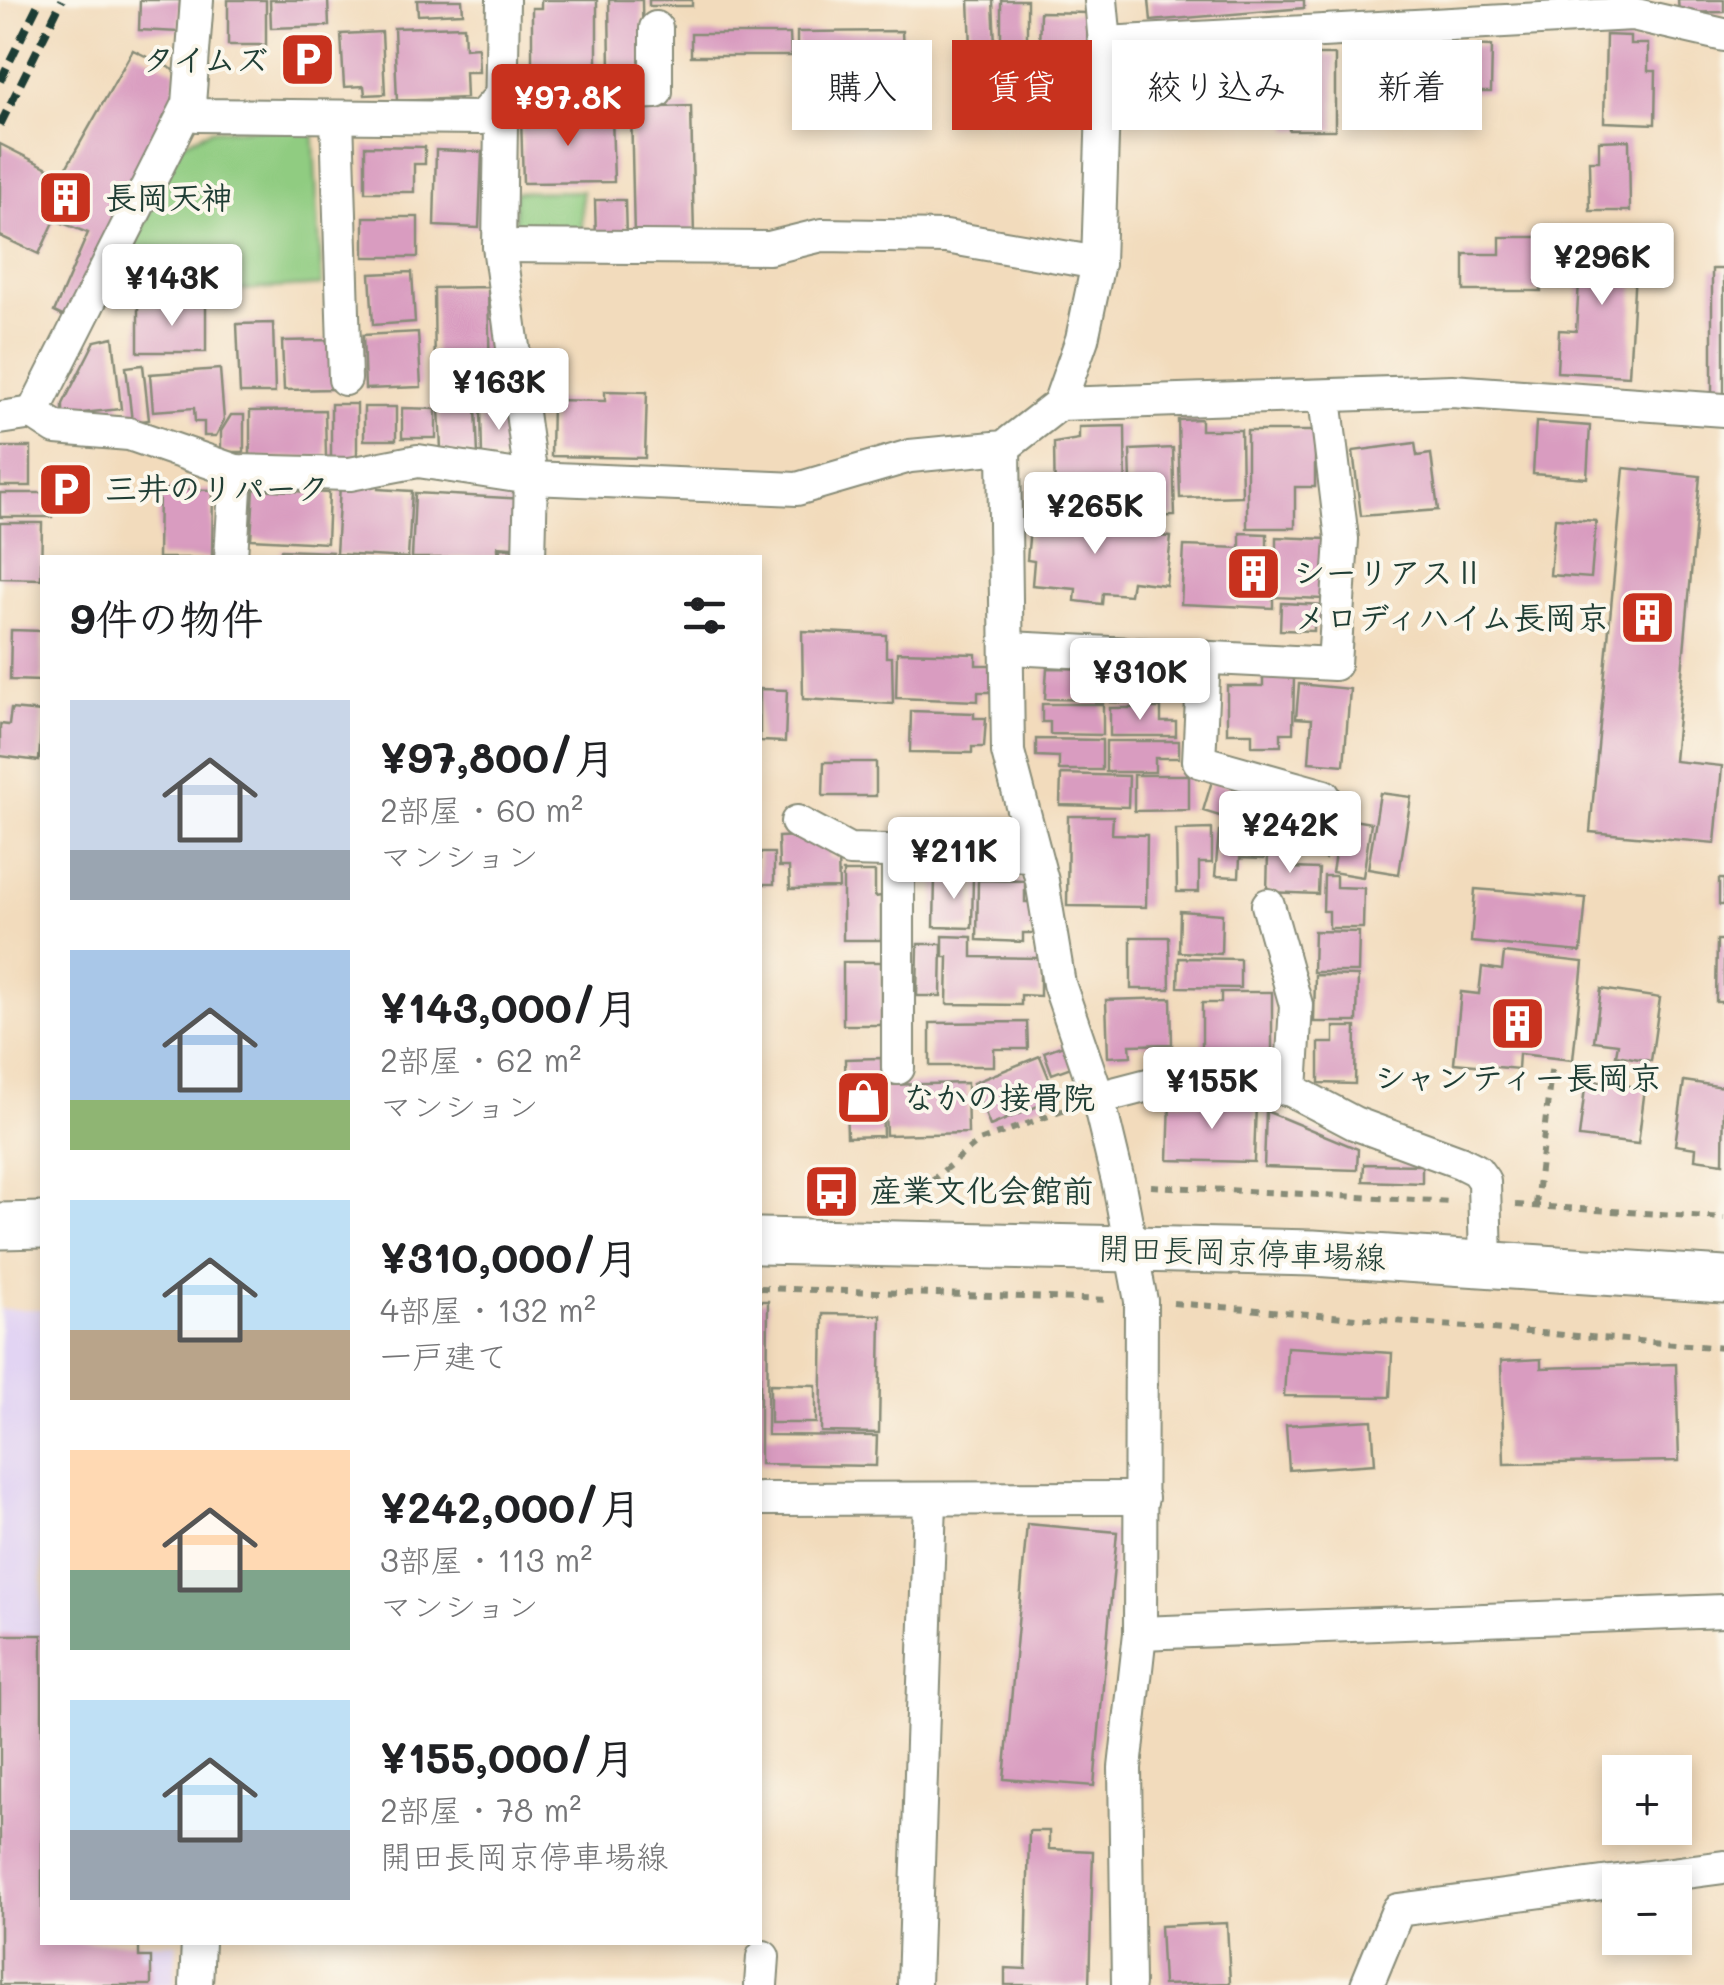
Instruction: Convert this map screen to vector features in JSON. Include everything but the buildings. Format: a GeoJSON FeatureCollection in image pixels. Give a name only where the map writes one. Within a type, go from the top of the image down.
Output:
{"type":"FeatureCollection","features":[{"type":"Feature","properties":{"kind":"main road"},"geometry":{"type":"LineString","coordinates":[[0,1226],[40,1226]]}},
{"type":"Feature","properties":{"kind":"main road","name":"開田長岡京停車場線"},"geometry":{"type":"LineString","coordinates":[[762,1241],[1134,1248],[1486,1264],[1724,1280]]}},
{"type":"Feature","properties":{"kind":"street"},"geometry":{"type":"LineString","coordinates":[[33,413],[189,104],[196,0]]}},
{"type":"Feature","properties":{"kind":"street"},"geometry":{"type":"LineString","coordinates":[[503,0],[499,246],[531,478],[528,555]]}},
{"type":"Feature","properties":{"kind":"street"},"geometry":{"type":"LineString","coordinates":[[0,418],[33,413],[56,428],[129,434],[236,471],[350,474],[418,461],[531,478],[797,489],[910,456],[1004,447],[1059,404],[1082,339],[1098,263],[1105,43],[1102,0]]}},
{"type":"Feature","properties":{"kind":"street"},"geometry":{"type":"LineString","coordinates":[[1105,43],[1632,14],[1724,35]]}},
{"type":"Feature","properties":{"kind":"street"},"geometry":{"type":"LineString","coordinates":[[189,104],[198,115],[481,118],[499,98],[656,92],[656,28]]}},
{"type":"Feature","properties":{"kind":"street"},"geometry":{"type":"LineString","coordinates":[[338,116],[345,379]]}},
{"type":"Feature","properties":{"kind":"street"},"geometry":{"type":"LineString","coordinates":[[499,246],[769,248],[822,235],[946,237],[1098,263]]}},
{"type":"Feature","properties":{"kind":"street"},"geometry":{"type":"LineString","coordinates":[[1059,404],[1452,391],[1724,410]]}},
{"type":"Feature","properties":{"kind":"street"},"geometry":{"type":"LineString","coordinates":[[1009,648],[1334,664],[1342,538],[1325,398]]}},
{"type":"Feature","properties":{"kind":"street"},"geometry":{"type":"LineString","coordinates":[[1004,447],[1008,752],[1034,855],[1059,984],[1098,1098],[1134,1248],[1141,1301],[1140,1633],[1125,1768],[1128,1985]]}},
{"type":"Feature","properties":{"kind":"street"},"geometry":{"type":"LineString","coordinates":[[231,555],[236,471]]}},
{"type":"Feature","properties":{"kind":"street"},"geometry":{"type":"LineString","coordinates":[[1204,658],[1200,761],[1324,796]]}},
{"type":"Feature","properties":{"kind":"street"},"geometry":{"type":"LineString","coordinates":[[797,822],[849,850],[1034,855]]}},
{"type":"Feature","properties":{"kind":"street"},"geometry":{"type":"LineString","coordinates":[[898,852],[898,1068]]}},
{"type":"Feature","properties":{"kind":"street"},"geometry":{"type":"LineString","coordinates":[[1268,905],[1296,1005],[1291,1090]]}},
{"type":"Feature","properties":{"kind":"street"},"geometry":{"type":"LineString","coordinates":[[1098,1098],[1175,1078],[1234,1080],[1291,1090],[1354,1123],[1476,1170],[1484,1181],[1486,1264]]}},
{"type":"Feature","properties":{"kind":"street"},"geometry":{"type":"LineString","coordinates":[[762,1499],[930,1502],[1142,1498]]}},
{"type":"Feature","properties":{"kind":"street"},"geometry":{"type":"LineString","coordinates":[[914,1985],[930,1502]]}},
{"type":"Feature","properties":{"kind":"street"},"geometry":{"type":"LineString","coordinates":[[1140,1633],[1724,1611]]}},
{"type":"Feature","properties":{"kind":"street"},"geometry":{"type":"LineString","coordinates":[[1367,1985],[1398,1910],[1724,1867]]}},
{"type":"Feature","properties":{"kind":"street"},"geometry":{"type":"LineString","coordinates":[[196,1985],[198,1945]]}},
{"type":"Feature","properties":{"kind":"path"},"geometry":{"type":"LineString","coordinates":[[1536,1206],[1552,1062]]}},
{"type":"Feature","properties":{"kind":"path"},"geometry":{"type":"LineString","coordinates":[[931,1181],[979,1141],[1098,1098]]}},
{"type":"Feature","properties":{"kind":"path"},"geometry":{"type":"LineString","coordinates":[[1140,1185],[1724,1218]]}},
{"type":"Feature","properties":{"kind":"path"},"geometry":{"type":"LineString","coordinates":[[762,1288],[1119,1300]]}},
{"type":"Feature","properties":{"kind":"path"},"geometry":{"type":"LineString","coordinates":[[1172,1303],[1724,1348]]}},
{"type":"Feature","properties":{"kind":"shaded area"},"geometry":{"type":"Polygon","coordinates":[[[0,1309],[40,1309],[40,1945],[177,1945],[174,1985],[0,1985],[0,1309]]]}},
{"type":"Feature","properties":{"kind":"green space"},"geometry":{"type":"Polygon","coordinates":[[[313,127],[322,285],[109,298],[181,144],[211,130],[313,127]]]}},
{"type":"Feature","properties":{"kind":"green space"},"geometry":{"type":"Polygon","coordinates":[[[582,191],[582,239],[535,239],[515,225],[515,192],[582,191]]]}},
{"type":"Feature","properties":{"kind":"railway"},"geometry":{"type":"LineString","coordinates":[[0,81],[40,0]]}},
{"type":"Feature","properties":{"kind":"railway"},"geometry":{"type":"LineString","coordinates":[[0,125],[62,0]]}},
{"type":"Feature","properties":{"kind":"place","name":"タイムズ"},"geometry":{"type":"Point","coordinates":[307,60]}},
{"type":"Feature","properties":{"kind":"place","name":"長岡天神"},"geometry":{"type":"Point","coordinates":[66,198]}},
{"type":"Feature","properties":{"kind":"place","name":"三井のリパーク"},"geometry":{"type":"Point","coordinates":[66,489]}},
{"type":"Feature","properties":{"kind":"place","name":"シーリアスⅡ"},"geometry":{"type":"Point","coordinates":[1254,573]}},
{"type":"Feature","properties":{"kind":"place","name":"メロディハイム長岡京"},"geometry":{"type":"Point","coordinates":[1648,618]}},
{"type":"Feature","properties":{"kind":"place","name":"シャンティー長岡京"},"geometry":{"type":"Point","coordinates":[1518,1024]}},
{"type":"Feature","properties":{"kind":"place","name":"なかの接骨院"},"geometry":{"type":"Point","coordinates":[864,1098]}},
{"type":"Feature","properties":{"kind":"place","name":"産業文化会館前"},"geometry":{"type":"Point","coordinates":[831,1191]}}]}
